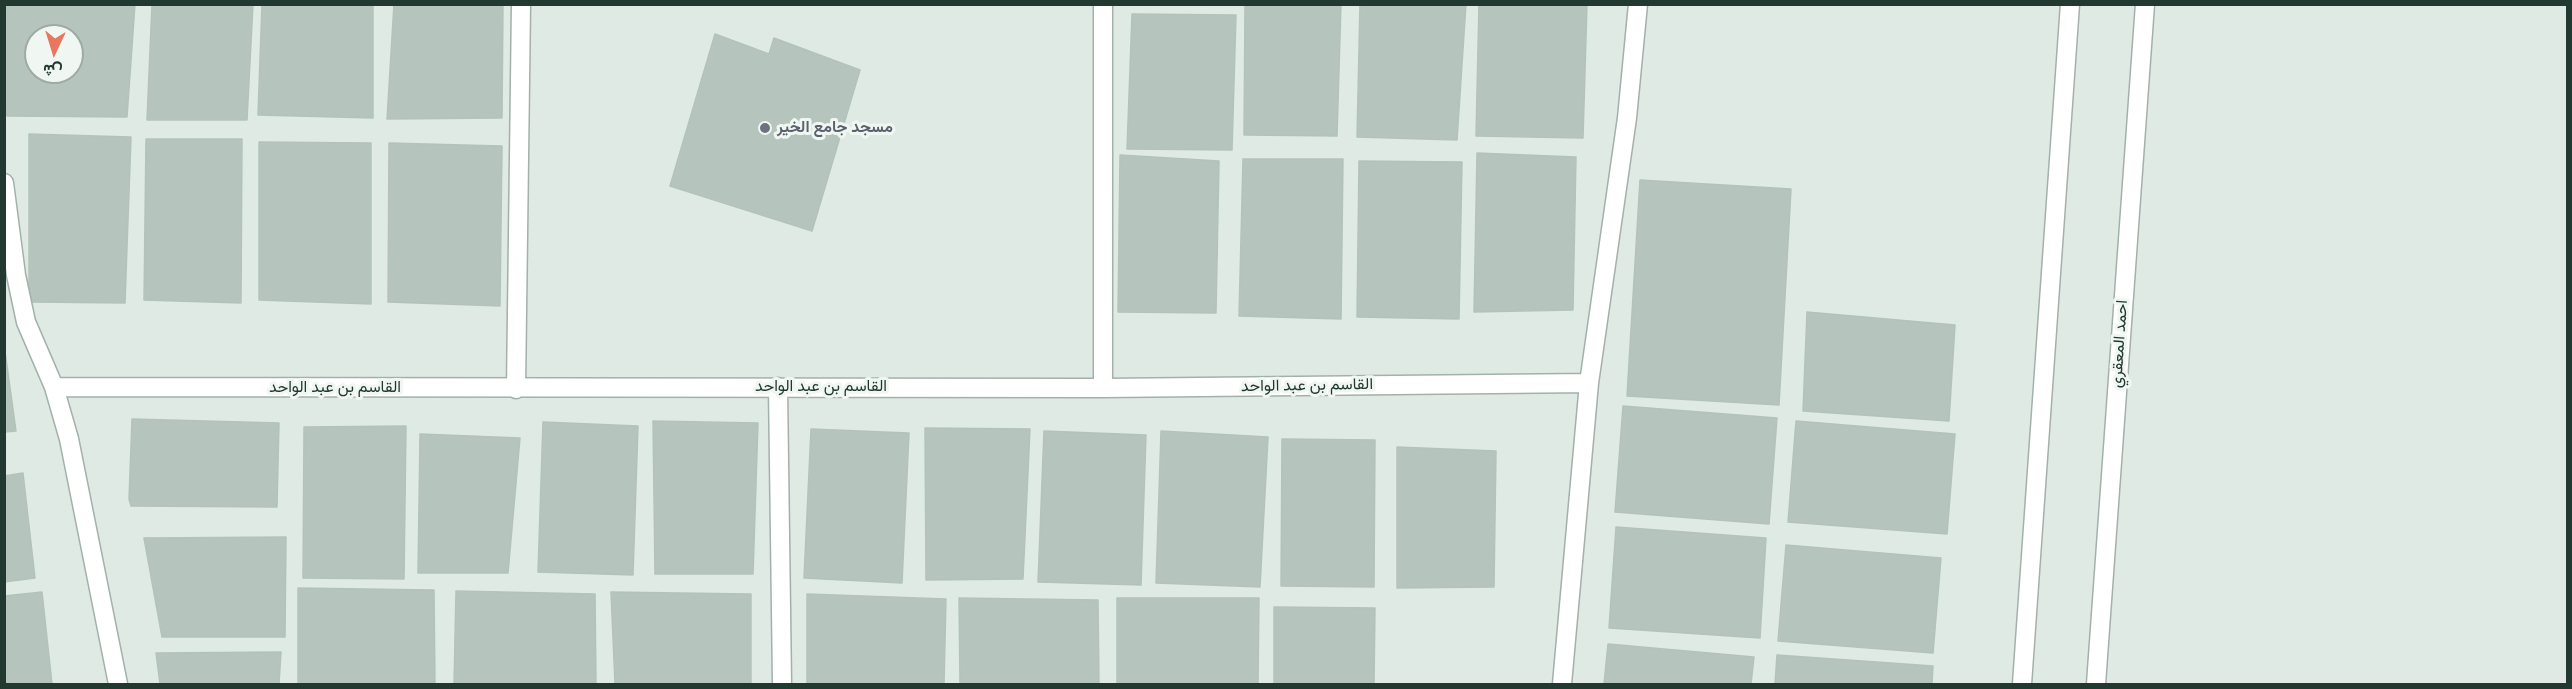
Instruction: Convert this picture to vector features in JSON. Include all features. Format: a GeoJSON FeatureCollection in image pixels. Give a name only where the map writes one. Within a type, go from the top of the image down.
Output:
{"type":"FeatureCollection","features":[{"type":"Feature","properties":{"kind":"street"},"geometry":{"type":"LineString","coordinates":[[516,389],[520,4]]}},
{"type":"Feature","properties":{"kind":"street"},"geometry":{"type":"LineString","coordinates":[[1103,4],[1103,388]]}},
{"type":"Feature","properties":{"kind":"street"},"geometry":{"type":"LineString","coordinates":[[1562,684],[1589,383],[1627,118],[1638,4]]}},
{"type":"Feature","properties":{"kind":"street"},"geometry":{"type":"LineString","coordinates":[[2022,684],[2070,4]]}},
{"type":"Feature","properties":{"kind":"street","name":"احمد المعقري"},"geometry":{"type":"LineString","coordinates":[[2096,684],[2145,4]]}},
{"type":"Feature","properties":{"kind":"street"},"geometry":{"type":"LineString","coordinates":[[4,183],[16,274],[26,322],[54,387],[69,439],[118,684]]}},
{"type":"Feature","properties":{"kind":"street","name":"القاسم بن عبد الواحد"},"geometry":{"type":"LineString","coordinates":[[54,387],[1103,388],[1589,383]]}},
{"type":"Feature","properties":{"kind":"street"},"geometry":{"type":"LineString","coordinates":[[778,387],[782,684]]}},
{"type":"Feature","properties":{"kind":"building"},"geometry":{"type":"Polygon","coordinates":[[[4,4],[135,4],[127,117],[7,116],[4,91],[4,4]]]}},
{"type":"Feature","properties":{"kind":"building"},"geometry":{"type":"Polygon","coordinates":[[[152,4],[253,4],[247,120],[147,120],[152,4]]]}},
{"type":"Feature","properties":{"kind":"building"},"geometry":{"type":"Polygon","coordinates":[[[262,4],[373,4],[373,118],[258,115],[262,4]]]}},
{"type":"Feature","properties":{"kind":"building"},"geometry":{"type":"Polygon","coordinates":[[[394,4],[503,4],[502,118],[387,119],[394,4]]]}},
{"type":"Feature","properties":{"kind":"building"},"geometry":{"type":"Polygon","coordinates":[[[1245,4],[1341,4],[1337,136],[1244,135],[1245,4]]]}},
{"type":"Feature","properties":{"kind":"building"},"geometry":{"type":"Polygon","coordinates":[[[1360,4],[1466,4],[1457,140],[1357,137],[1360,4]]]}},
{"type":"Feature","properties":{"kind":"building"},"geometry":{"type":"Polygon","coordinates":[[[1479,4],[1587,4],[1583,138],[1476,136],[1479,4]]]}},
{"type":"Feature","properties":{"kind":"building"},"geometry":{"type":"Polygon","coordinates":[[[1132,14],[1236,15],[1232,150],[1127,149],[1132,14]]]}},
{"type":"Feature","properties":{"kind":"building","name":"مسجد جامع الخير"},"geometry":{"type":"Polygon","coordinates":[[[715,34],[769,54],[774,38],[860,70],[812,231],[670,186],[715,34]]]}},
{"type":"Feature","properties":{"kind":"building"},"geometry":{"type":"Polygon","coordinates":[[[29,134],[131,137],[125,303],[29,302],[29,134]]]}},
{"type":"Feature","properties":{"kind":"building"},"geometry":{"type":"Polygon","coordinates":[[[146,139],[242,139],[241,303],[144,300],[146,139]]]}},
{"type":"Feature","properties":{"kind":"building"},"geometry":{"type":"Polygon","coordinates":[[[259,142],[371,143],[371,304],[259,300],[259,142]]]}},
{"type":"Feature","properties":{"kind":"building"},"geometry":{"type":"Polygon","coordinates":[[[389,143],[502,146],[500,306],[388,302],[389,143]]]}},
{"type":"Feature","properties":{"kind":"building"},"geometry":{"type":"Polygon","coordinates":[[[1477,153],[1576,157],[1573,310],[1474,312],[1477,153]]]}},
{"type":"Feature","properties":{"kind":"building"},"geometry":{"type":"Polygon","coordinates":[[[1120,155],[1219,161],[1216,313],[1118,312],[1120,155]]]}},
{"type":"Feature","properties":{"kind":"building"},"geometry":{"type":"Polygon","coordinates":[[[1243,159],[1343,159],[1341,319],[1239,316],[1243,159]]]}},
{"type":"Feature","properties":{"kind":"building"},"geometry":{"type":"Polygon","coordinates":[[[1359,161],[1462,162],[1459,319],[1357,317],[1359,161]]]}},
{"type":"Feature","properties":{"kind":"building"},"geometry":{"type":"Polygon","coordinates":[[[1640,180],[1791,189],[1779,405],[1627,396],[1640,180]]]}},
{"type":"Feature","properties":{"kind":"building"},"geometry":{"type":"Polygon","coordinates":[[[1807,312],[1955,325],[1949,421],[1803,411],[1807,312]]]}},
{"type":"Feature","properties":{"kind":"building"},"geometry":{"type":"Polygon","coordinates":[[[4,344],[16,431],[4,432],[4,344]]]}},
{"type":"Feature","properties":{"kind":"building"},"geometry":{"type":"Polygon","coordinates":[[[1623,406],[1777,418],[1769,524],[1615,512],[1623,406]]]}},
{"type":"Feature","properties":{"kind":"building"},"geometry":{"type":"Polygon","coordinates":[[[132,419],[279,423],[277,507],[131,506],[129,499],[132,419]]]}},
{"type":"Feature","properties":{"kind":"building"},"geometry":{"type":"Polygon","coordinates":[[[653,421],[758,423],[753,574],[655,574],[653,421]]]}},
{"type":"Feature","properties":{"kind":"building"},"geometry":{"type":"Polygon","coordinates":[[[1796,421],[1955,434],[1947,534],[1788,522],[1796,421]]]}},
{"type":"Feature","properties":{"kind":"building"},"geometry":{"type":"Polygon","coordinates":[[[543,422],[638,426],[633,575],[538,572],[543,422]]]}},
{"type":"Feature","properties":{"kind":"building"},"geometry":{"type":"Polygon","coordinates":[[[406,426],[404,579],[303,578],[304,427],[406,426]]]}},
{"type":"Feature","properties":{"kind":"building"},"geometry":{"type":"Polygon","coordinates":[[[925,428],[1030,429],[1023,579],[926,580],[925,428]]]}},
{"type":"Feature","properties":{"kind":"building"},"geometry":{"type":"Polygon","coordinates":[[[811,429],[909,433],[902,583],[804,578],[811,429]]]}},
{"type":"Feature","properties":{"kind":"building"},"geometry":{"type":"Polygon","coordinates":[[[1044,431],[1146,435],[1141,585],[1038,582],[1044,431]]]}},
{"type":"Feature","properties":{"kind":"building"},"geometry":{"type":"Polygon","coordinates":[[[1161,431],[1268,437],[1260,587],[1156,583],[1161,431]]]}},
{"type":"Feature","properties":{"kind":"building"},"geometry":{"type":"Polygon","coordinates":[[[420,434],[520,438],[508,573],[418,573],[420,434]]]}},
{"type":"Feature","properties":{"kind":"building"},"geometry":{"type":"Polygon","coordinates":[[[1282,439],[1375,440],[1374,587],[1281,586],[1282,439]]]}},
{"type":"Feature","properties":{"kind":"building"},"geometry":{"type":"Polygon","coordinates":[[[1397,447],[1496,451],[1494,587],[1397,588],[1397,447]]]}},
{"type":"Feature","properties":{"kind":"building"},"geometry":{"type":"Polygon","coordinates":[[[23,473],[35,578],[4,582],[4,476],[23,473]]]}},
{"type":"Feature","properties":{"kind":"building"},"geometry":{"type":"Polygon","coordinates":[[[1616,527],[1766,538],[1760,638],[1609,628],[1616,527]]]}},
{"type":"Feature","properties":{"kind":"building"},"geometry":{"type":"Polygon","coordinates":[[[286,537],[285,637],[162,637],[144,538],[286,537]]]}},
{"type":"Feature","properties":{"kind":"building"},"geometry":{"type":"Polygon","coordinates":[[[1786,545],[1941,558],[1933,653],[1778,641],[1786,545]]]}},
{"type":"Feature","properties":{"kind":"building"},"geometry":{"type":"Polygon","coordinates":[[[298,588],[434,590],[435,684],[298,684],[298,588]]]}},
{"type":"Feature","properties":{"kind":"building"},"geometry":{"type":"Polygon","coordinates":[[[456,591],[595,594],[596,684],[454,684],[456,591]]]}},
{"type":"Feature","properties":{"kind":"building"},"geometry":{"type":"Polygon","coordinates":[[[42,592],[52,684],[4,684],[4,596],[42,592]]]}},
{"type":"Feature","properties":{"kind":"building"},"geometry":{"type":"Polygon","coordinates":[[[611,592],[751,594],[751,684],[615,684],[611,592]]]}},
{"type":"Feature","properties":{"kind":"building"},"geometry":{"type":"Polygon","coordinates":[[[807,594],[946,599],[944,684],[807,684],[807,594]]]}},
{"type":"Feature","properties":{"kind":"building"},"geometry":{"type":"Polygon","coordinates":[[[959,598],[1098,600],[1099,684],[960,684],[959,598]]]}},
{"type":"Feature","properties":{"kind":"building"},"geometry":{"type":"Polygon","coordinates":[[[1117,598],[1259,598],[1258,684],[1117,684],[1117,598]]]}},
{"type":"Feature","properties":{"kind":"building"},"geometry":{"type":"Polygon","coordinates":[[[1274,607],[1375,608],[1374,684],[1274,684],[1274,607]]]}},
{"type":"Feature","properties":{"kind":"building"},"geometry":{"type":"Polygon","coordinates":[[[1608,644],[1754,657],[1751,684],[1604,684],[1608,644]]]}},
{"type":"Feature","properties":{"kind":"building"},"geometry":{"type":"Polygon","coordinates":[[[281,652],[279,684],[160,684],[156,653],[281,652]]]}},
{"type":"Feature","properties":{"kind":"building"},"geometry":{"type":"Polygon","coordinates":[[[1777,655],[1933,666],[1932,684],[1775,684],[1777,655]]]}},
{"type":"Feature","properties":{"kind":"place","name":"مسجد جامع الخير"},"geometry":{"type":"Point","coordinates":[765,128]}}]}
